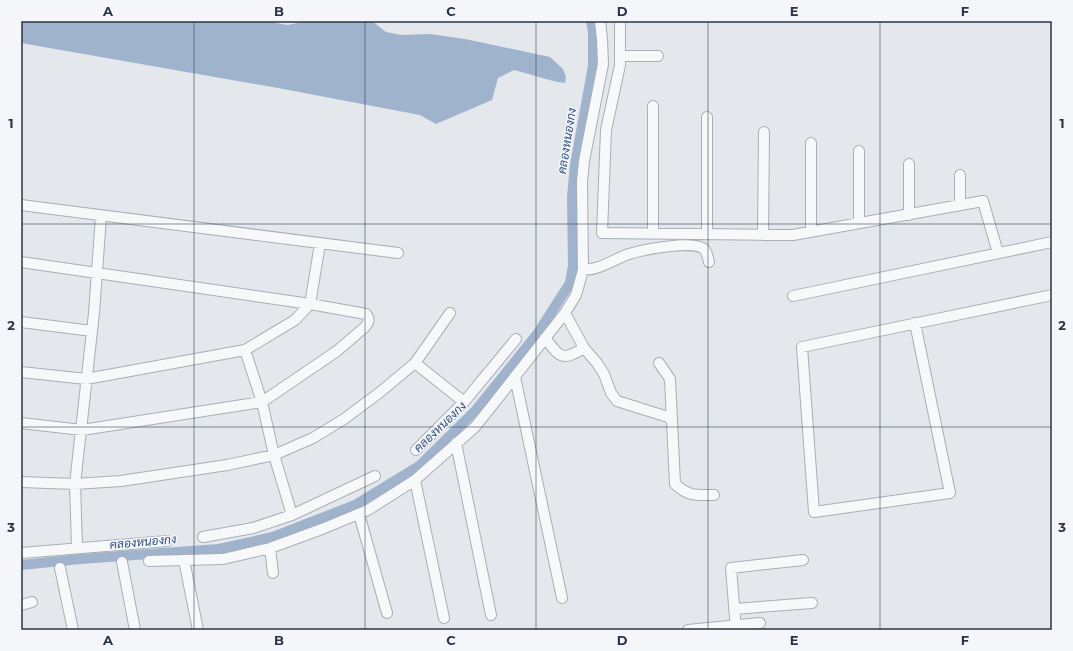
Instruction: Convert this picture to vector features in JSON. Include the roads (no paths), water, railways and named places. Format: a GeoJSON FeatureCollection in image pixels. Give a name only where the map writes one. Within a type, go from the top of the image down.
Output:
{"type":"FeatureCollection","features":[{"type":"Feature","properties":{"kind":"street"},"geometry":{"type":"LineString","coordinates":[[149,561],[223,559],[270,548],[359,514],[368,510],[415,480],[475,427],[576,296],[583,270],[582,182],[584,161],[603,64],[600,21]]}},
{"type":"Feature","properties":{"kind":"street"},"geometry":{"type":"LineString","coordinates":[[620,21],[620,65],[606,130],[602,233],[793,235],[983,201],[998,253]]}},
{"type":"Feature","properties":{"kind":"street"},"geometry":{"type":"LineString","coordinates":[[620,56],[658,56]]}},
{"type":"Feature","properties":{"kind":"street"},"geometry":{"type":"LineString","coordinates":[[653,106],[653,234]]}},
{"type":"Feature","properties":{"kind":"street"},"geometry":{"type":"LineString","coordinates":[[707,118],[707,234]]}},
{"type":"Feature","properties":{"kind":"street"},"geometry":{"type":"LineString","coordinates":[[763,235],[764,132]]}},
{"type":"Feature","properties":{"kind":"street"},"geometry":{"type":"LineString","coordinates":[[811,143],[811,232]]}},
{"type":"Feature","properties":{"kind":"street"},"geometry":{"type":"LineString","coordinates":[[859,151],[859,223]]}},
{"type":"Feature","properties":{"kind":"street"},"geometry":{"type":"LineString","coordinates":[[909,164],[909,214]]}},
{"type":"Feature","properties":{"kind":"street"},"geometry":{"type":"LineString","coordinates":[[960,176],[960,206]]}},
{"type":"Feature","properties":{"kind":"street"},"geometry":{"type":"LineString","coordinates":[[21,205],[398,253]]}},
{"type":"Feature","properties":{"kind":"street"},"geometry":{"type":"LineString","coordinates":[[77,547],[75,484],[92,331],[101,216]]}},
{"type":"Feature","properties":{"kind":"street"},"geometry":{"type":"LineString","coordinates":[[793,296],[1052,242]]}},
{"type":"Feature","properties":{"kind":"street"},"geometry":{"type":"LineString","coordinates":[[21,372],[86,379],[244,350],[295,320],[310,304],[320,244]]}},
{"type":"Feature","properties":{"kind":"street"},"geometry":{"type":"LineString","coordinates":[[583,270],[595,269],[631,253],[662,247],[699,246],[705,250],[709,262]]}},
{"type":"Feature","properties":{"kind":"street"},"geometry":{"type":"LineString","coordinates":[[21,262],[310,304],[366,314],[369,318],[368,322],[337,351],[262,402],[82,430],[21,423]]}},
{"type":"Feature","properties":{"kind":"street"},"geometry":{"type":"LineString","coordinates":[[915,324],[950,493],[814,512],[802,347],[1052,295]]}},
{"type":"Feature","properties":{"kind":"street"},"geometry":{"type":"LineString","coordinates":[[565,312],[584,348],[604,374],[611,394],[616,401],[668,417],[672,421]]}},
{"type":"Feature","properties":{"kind":"street"},"geometry":{"type":"LineString","coordinates":[[21,482],[75,484],[121,481],[227,465],[274,455],[313,438],[344,419],[373,398],[415,362],[450,314]]}},
{"type":"Feature","properties":{"kind":"street"},"geometry":{"type":"LineString","coordinates":[[21,322],[92,331]]}},
{"type":"Feature","properties":{"kind":"street"},"geometry":{"type":"LineString","coordinates":[[545,338],[559,355],[565,357],[584,348]]}},
{"type":"Feature","properties":{"kind":"street"},"geometry":{"type":"LineString","coordinates":[[416,450],[464,402],[516,339]]}},
{"type":"Feature","properties":{"kind":"street"},"geometry":{"type":"LineString","coordinates":[[244,350],[262,402],[274,455],[292,515]]}},
{"type":"Feature","properties":{"kind":"street"},"geometry":{"type":"LineString","coordinates":[[415,362],[464,402]]}},
{"type":"Feature","properties":{"kind":"street"},"geometry":{"type":"LineString","coordinates":[[659,363],[670,379],[676,484],[684,492],[692,495],[714,495]]}},
{"type":"Feature","properties":{"kind":"street"},"geometry":{"type":"LineString","coordinates":[[515,377],[562,598]]}},
{"type":"Feature","properties":{"kind":"street"},"geometry":{"type":"LineString","coordinates":[[456,443],[491,615]]}},
{"type":"Feature","properties":{"kind":"street"},"geometry":{"type":"LineString","coordinates":[[203,537],[253,528],[292,515],[375,476]]}},
{"type":"Feature","properties":{"kind":"street"},"geometry":{"type":"LineString","coordinates":[[415,480],[444,618]]}},
{"type":"Feature","properties":{"kind":"street"},"geometry":{"type":"LineString","coordinates":[[359,514],[387,613]]}},
{"type":"Feature","properties":{"kind":"street"},"geometry":{"type":"LineString","coordinates":[[21,553],[77,547],[167,541]]}},
{"type":"Feature","properties":{"kind":"street"},"geometry":{"type":"LineString","coordinates":[[270,548],[273,573]]}},
{"type":"Feature","properties":{"kind":"street"},"geometry":{"type":"LineString","coordinates":[[184,560],[198,630]]}},
{"type":"Feature","properties":{"kind":"street"},"geometry":{"type":"LineString","coordinates":[[736,628],[731,568],[803,560]]}},
{"type":"Feature","properties":{"kind":"street"},"geometry":{"type":"LineString","coordinates":[[122,562],[135,630]]}},
{"type":"Feature","properties":{"kind":"street"},"geometry":{"type":"LineString","coordinates":[[60,568],[72,630]]}},
{"type":"Feature","properties":{"kind":"street"},"geometry":{"type":"LineString","coordinates":[[21,605],[32,602]]}},
{"type":"Feature","properties":{"kind":"street"},"geometry":{"type":"LineString","coordinates":[[734,610],[812,603]]}},
{"type":"Feature","properties":{"kind":"street"},"geometry":{"type":"LineString","coordinates":[[688,630],[736,628],[760,623]]}},
{"type":"Feature","properties":{"kind":"water"},"geometry":{"type":"Polygon","coordinates":[[[21,21],[264,21],[288,25],[306,21],[372,21],[386,32],[401,35],[430,34],[465,39],[550,57],[563,69],[566,77],[565,83],[514,70],[498,78],[492,100],[436,124],[420,115],[278,88],[21,43],[21,21]]]}},
{"type":"Feature","properties":{"kind":"waterway","name":"คลองหนองกง"},"geometry":{"type":"LineString","coordinates":[[21,565],[80,559],[219,549],[273,537],[355,505],[419,466],[476,410],[538,333],[570,283],[573,265],[572,197],[575,165],[593,66],[593,32],[591,21]]}}]}
